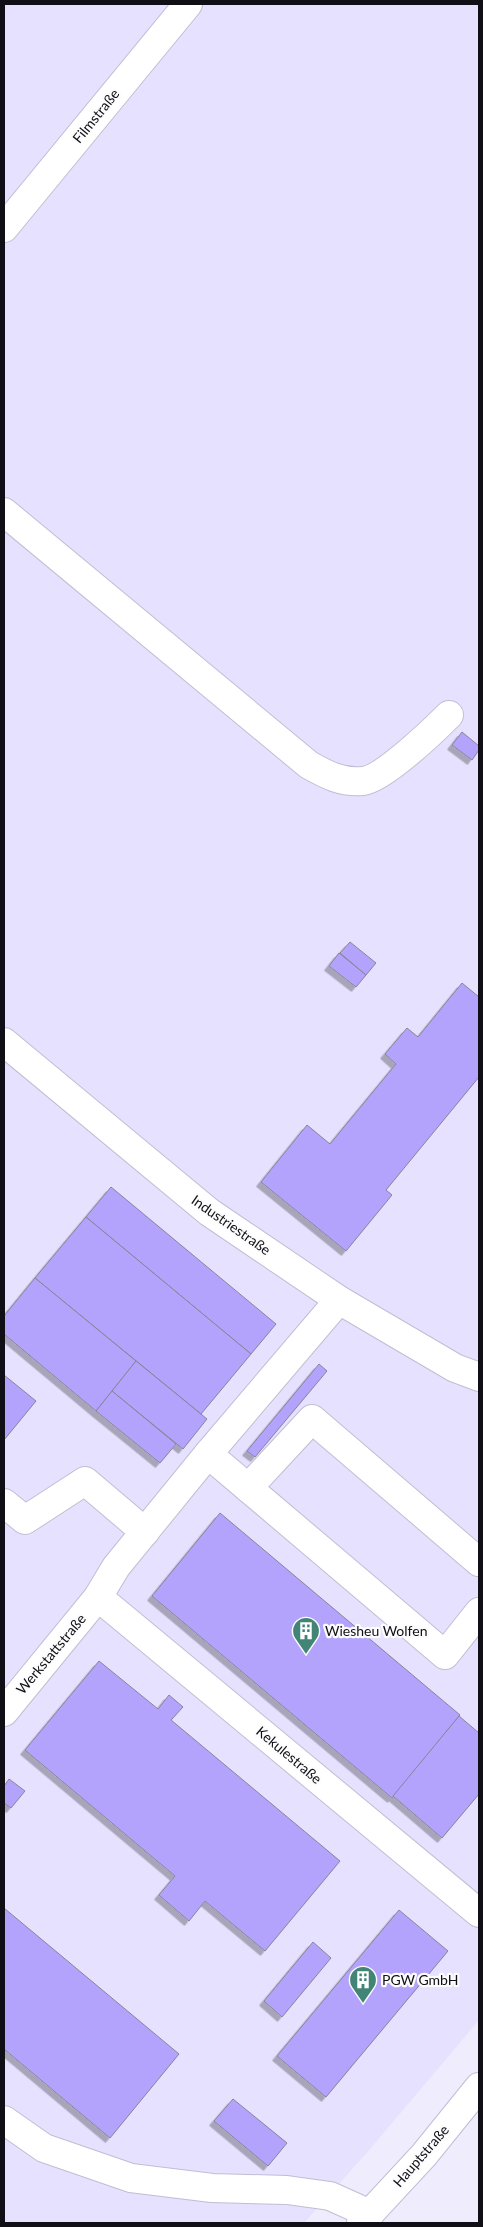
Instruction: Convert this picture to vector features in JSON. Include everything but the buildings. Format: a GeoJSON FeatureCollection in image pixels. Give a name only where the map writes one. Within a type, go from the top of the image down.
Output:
{"type":"FeatureCollection","features":[{"type":"Feature","properties":{"kind":"street","name":"Filmstraße"},"geometry":{"type":"LineString","coordinates":[[4,228],[188,4]]}},
{"type":"Feature","properties":{"kind":"street"},"geometry":{"type":"LineString","coordinates":[[4,512],[309,765],[335,779],[365,781],[390,766],[424,739],[449,715]]}},
{"type":"Feature","properties":{"kind":"street","name":"Industriestraße"},"geometry":{"type":"LineString","coordinates":[[4,1042],[209,1212],[339,1300],[455,1368],[479,1377]]}},
{"type":"Feature","properties":{"kind":"street","name":"Werkstattstraße"},"geometry":{"type":"LineString","coordinates":[[4,1712],[98,1597],[116,1567],[208,1454],[339,1300]]}},
{"type":"Feature","properties":{"kind":"street"},"geometry":{"type":"LineString","coordinates":[[248,1488],[312,1419],[479,1562]]}},
{"type":"Feature","properties":{"kind":"street"},"geometry":{"type":"LineString","coordinates":[[208,1454],[445,1655],[479,1612]]}},
{"type":"Feature","properties":{"kind":"street"},"geometry":{"type":"LineString","coordinates":[[4,1503],[25,1520],[85,1481],[145,1532]]}},
{"type":"Feature","properties":{"kind":"street","name":"Kekulestraße"},"geometry":{"type":"LineString","coordinates":[[98,1597],[479,1913]]}},
{"type":"Feature","properties":{"kind":"street","name":"Hauptstraße"},"geometry":{"type":"LineString","coordinates":[[365,2219],[424,2156],[479,2087]]}},
{"type":"Feature","properties":{"kind":"street"},"geometry":{"type":"LineString","coordinates":[[4,2120],[44,2148],[131,2178],[212,2188],[287,2190],[330,2196],[365,2219]]}},
{"type":"Feature","properties":{"kind":"shaded area"},"geometry":{"type":"Polygon","coordinates":[[[4,4],[479,4],[479,2020],[370,2149],[304,2223],[4,2223],[4,4]]]}},
{"type":"Feature","properties":{"kind":"place","name":"Wiesheu Wolfen"},"geometry":{"type":"Point","coordinates":[306,1655]}},
{"type":"Feature","properties":{"kind":"place","name":"PGW GmbH"},"geometry":{"type":"Point","coordinates":[363,2004]}}]}
